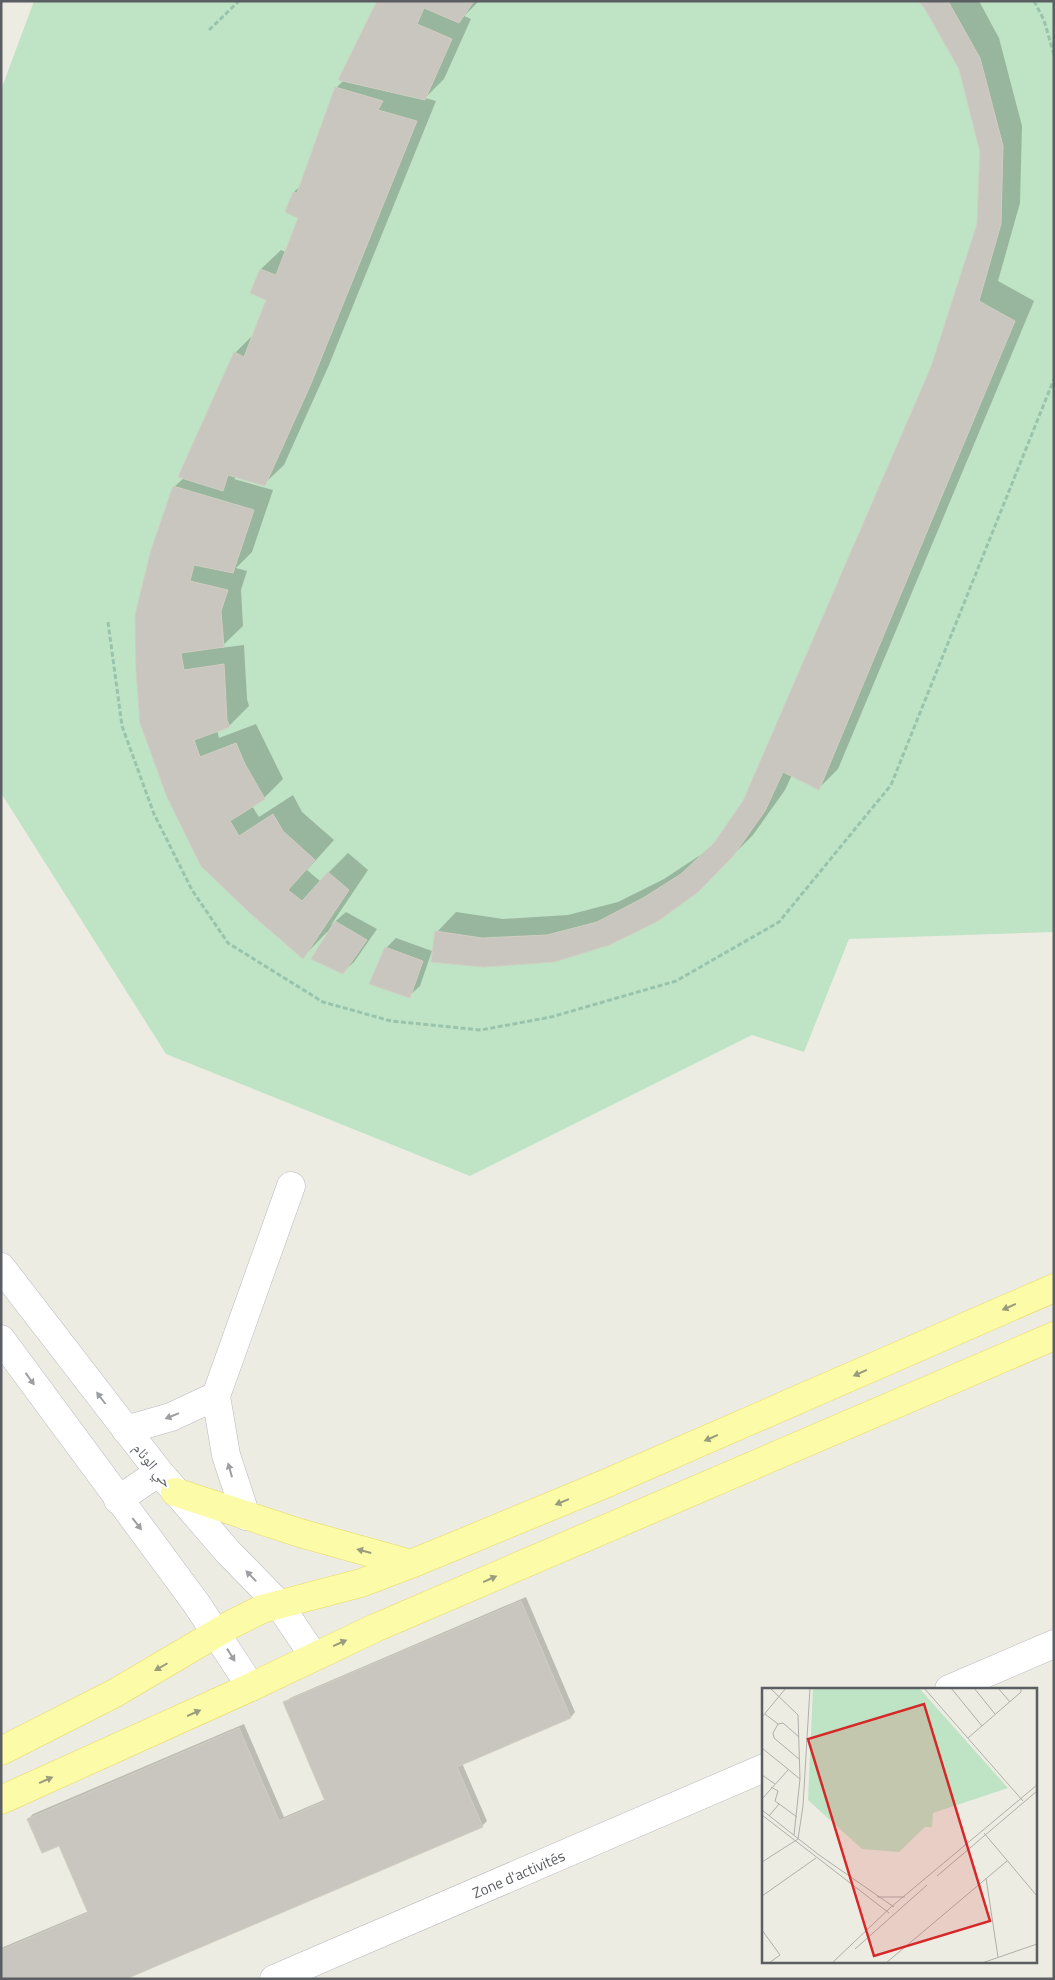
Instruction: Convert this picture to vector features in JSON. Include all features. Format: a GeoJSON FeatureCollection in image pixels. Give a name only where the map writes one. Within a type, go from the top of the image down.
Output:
{"type":"FeatureCollection","features":[{"type":"Feature","properties":{"kind":"main road"},"geometry":{"type":"LineString","coordinates":[[1,1751],[115,1693],[246,1616],[278,1603],[361,1583],[411,1564],[607,1483],[1054,1288]]}},
{"type":"Feature","properties":{"kind":"main road"},"geometry":{"type":"LineString","coordinates":[[1,1800],[251,1687],[313,1655],[1054,1336]]}},
{"type":"Feature","properties":{"kind":"main road"},"geometry":{"type":"LineString","coordinates":[[167,1482],[246,1516],[411,1564]]}},
{"type":"Feature","properties":{"kind":"street"},"geometry":{"type":"LineString","coordinates":[[246,1516],[226,1455],[216,1396],[291,1186]]}},
{"type":"Feature","properties":{"kind":"street","name":"حي الوئام"},"geometry":{"type":"LineString","coordinates":[[1,1268],[167,1482],[278,1603],[313,1655]]}},
{"type":"Feature","properties":{"kind":"street"},"geometry":{"type":"LineString","coordinates":[[1,1339],[217,1633],[251,1687]]}},
{"type":"Feature","properties":{"kind":"street"},"geometry":{"type":"LineString","coordinates":[[126,1430],[171,1417],[216,1396]]}},
{"type":"Feature","properties":{"kind":"street"},"geometry":{"type":"LineString","coordinates":[[118,1500],[167,1482]]}},
{"type":"Feature","properties":{"kind":"street"},"geometry":{"type":"LineString","coordinates":[[951,1688],[1054,1644]]}},
{"type":"Feature","properties":{"kind":"street","name":"Zone d'activités"},"geometry":{"type":"LineString","coordinates":[[274,1979],[762,1769]]}},
{"type":"Feature","properties":{"kind":"path"},"geometry":{"type":"LineString","coordinates":[[209,30],[239,1]]}},
{"type":"Feature","properties":{"kind":"path"},"geometry":{"type":"LineString","coordinates":[[1034,1],[1044,20],[1054,55]]}},
{"type":"Feature","properties":{"kind":"path"},"geometry":{"type":"LineString","coordinates":[[108,622],[122,726],[154,814],[192,890],[228,942],[323,1002],[391,1021],[481,1030],[551,1017],[676,980],[779,922],[891,785],[1054,379]]}},
{"type":"Feature","properties":{"kind":"green space"},"geometry":{"type":"Polygon","coordinates":[[[34,1],[1054,1],[1054,932],[849,939],[804,1052],[752,1035],[470,1176],[166,1054],[1,793],[1,90],[34,1]]]}},
{"type":"Feature","properties":{"kind":"building"},"geometry":{"type":"Polygon","coordinates":[[[377,1],[474,1],[459,23],[424,8],[417,24],[452,39],[425,100],[338,80],[377,1]]]}},
{"type":"Feature","properties":{"kind":"building"},"geometry":{"type":"Polygon","coordinates":[[[918,1],[948,1],[980,58],[1003,146],[1001,224],[979,301],[1015,321],[819,790],[783,772],[765,811],[733,856],[698,892],[658,921],[609,945],[554,962],[484,967],[431,962],[435,931],[482,938],[547,935],[597,922],[643,898],[681,874],[714,843],[743,801],[931,367],[977,224],[980,152],[959,69],[925,9],[918,1]]]}},
{"type":"Feature","properties":{"kind":"building"},"geometry":{"type":"Polygon","coordinates":[[[335,87],[383,101],[378,110],[417,121],[310,386],[265,486],[228,475],[223,491],[178,477],[234,352],[244,357],[266,300],[250,293],[260,269],[276,275],[298,218],[285,212],[293,192],[297,193],[335,87]]]}},
{"type":"Feature","properties":{"kind":"building"},"geometry":{"type":"Polygon","coordinates":[[[173,486],[254,510],[233,573],[194,565],[190,581],[228,590],[221,611],[224,647],[181,653],[184,670],[224,664],[227,720],[230,727],[194,740],[200,757],[236,743],[245,764],[265,799],[230,821],[239,836],[273,814],[283,831],[315,860],[288,890],[302,901],[328,872],[349,890],[303,959],[251,914],[201,866],[167,797],[140,723],[136,670],[135,615],[151,550],[173,486]]]}},
{"type":"Feature","properties":{"kind":"building"},"geometry":{"type":"Polygon","coordinates":[[[335,921],[367,940],[343,974],[311,959],[335,921]]]}},
{"type":"Feature","properties":{"kind":"building"},"geometry":{"type":"Polygon","coordinates":[[[385,947],[423,961],[410,998],[369,984],[385,947]]]}},
{"type":"Feature","properties":{"kind":"building"},"geometry":{"type":"Polygon","coordinates":[[[521,1601],[571,1718],[457,1767],[483,1827],[126,1979],[1,1979],[1,1950],[88,1913],[59,1846],[42,1853],[27,1819],[239,1728],[279,1821],[325,1801],[283,1702],[521,1601]]]}}]}
